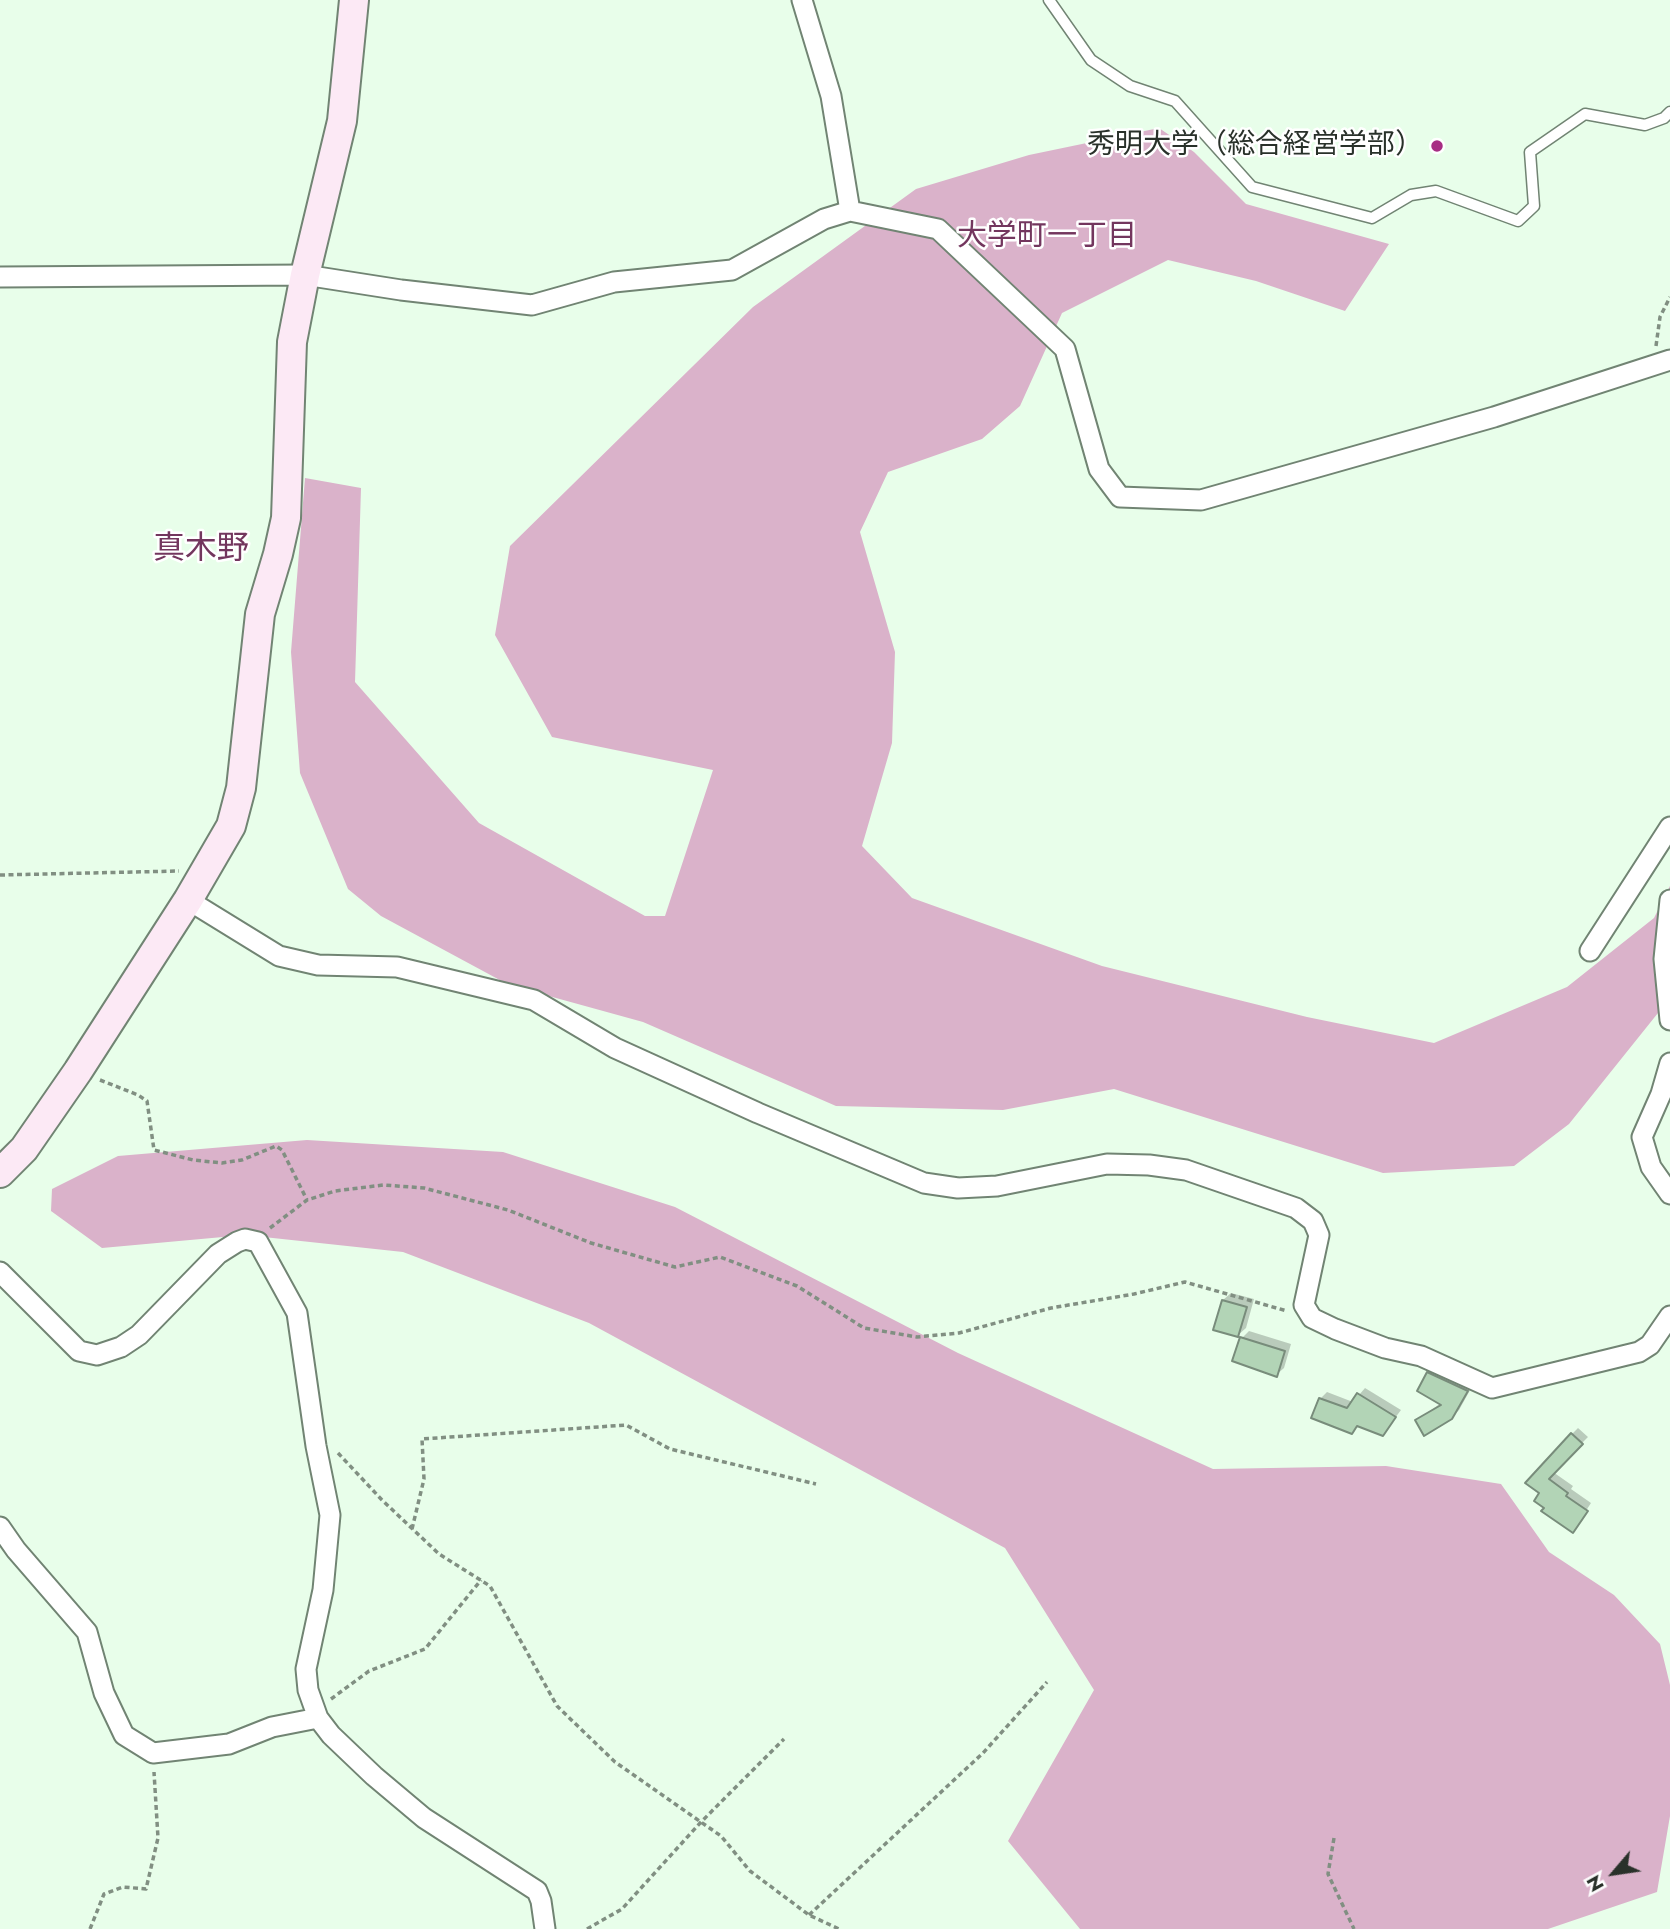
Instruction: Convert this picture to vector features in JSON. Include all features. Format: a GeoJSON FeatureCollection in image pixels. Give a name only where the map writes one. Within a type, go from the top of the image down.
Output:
{"type":"FeatureCollection","features":[{"type":"Feature","properties":{"kind":"street"},"geometry":{"type":"LineString","coordinates":[[0,1173],[24,1149],[78,1071],[188,900],[231,826],[241,788],[260,614],[286,517],[292,342],[304,275],[341,121],[354,0]]}},
{"type":"Feature","properties":{"kind":"street"},"geometry":{"type":"LineString","coordinates":[[802,0],[831,96],[850,211]]}},
{"type":"Feature","properties":{"kind":"street"},"geometry":{"type":"LineString","coordinates":[[0,277],[304,275],[401,290],[531,305],[614,282],[732,270],[824,219],[850,211],[938,229],[1065,349],[1099,469],[1121,497],[1201,500],[1494,417],[1662,363]]}},
{"type":"Feature","properties":{"kind":"street"},"geometry":{"type":"LineString","coordinates":[[1590,951],[1670,827]]}},
{"type":"Feature","properties":{"kind":"street"},"geometry":{"type":"LineString","coordinates":[[188,900],[279,956],[318,965],[397,967],[534,1000],[615,1048],[758,1113],[924,1183],[958,1188],[997,1186],[1107,1164],[1149,1165],[1186,1170],[1296,1208],[1313,1221],[1320,1234],[1304,1304],[1312,1318],[1384,1348],[1421,1356],[1492,1388],[1639,1352],[1650,1345],[1670,1316]]}},
{"type":"Feature","properties":{"kind":"street"},"geometry":{"type":"LineString","coordinates":[[1670,900],[1664,959],[1670,1020]]}},
{"type":"Feature","properties":{"kind":"street"},"geometry":{"type":"LineString","coordinates":[[1670,1063],[1661,1094],[1642,1137],[1651,1167],[1670,1194]]}},
{"type":"Feature","properties":{"kind":"street"},"geometry":{"type":"LineString","coordinates":[[0,1272],[79,1351],[97,1355],[121,1347],[139,1335],[218,1254],[245,1239],[258,1241],[297,1313],[316,1446],[330,1515],[323,1590],[306,1669],[308,1690],[317,1714],[331,1735],[424,1818],[537,1891],[541,1901],[544,1929]]}},
{"type":"Feature","properties":{"kind":"street"},"geometry":{"type":"LineString","coordinates":[[0,1527],[16,1550],[87,1632],[104,1693],[124,1735],[153,1753],[229,1744],[272,1727],[317,1714]]}},
{"type":"Feature","properties":{"kind":"lane"},"geometry":{"type":"LineString","coordinates":[[1049,0],[1091,60],[1130,86],[1175,101],[1252,187],[1372,218],[1411,195],[1436,191],[1518,221],[1534,206],[1530,152],[1586,114],[1645,125],[1664,118],[1670,112]]}},
{"type":"Feature","properties":{"kind":"path"},"geometry":{"type":"LineString","coordinates":[[1662,363],[1660,317],[1670,298]]}},
{"type":"Feature","properties":{"kind":"path"},"geometry":{"type":"LineString","coordinates":[[0,875],[206,870]]}},
{"type":"Feature","properties":{"kind":"path"},"geometry":{"type":"LineString","coordinates":[[78,1071],[147,1101],[154,1150],[193,1160],[222,1163],[242,1160],[276,1146],[282,1150],[307,1200]]}},
{"type":"Feature","properties":{"kind":"path"},"geometry":{"type":"LineString","coordinates":[[258,1241],[273,1225],[307,1200],[335,1191],[383,1185],[424,1188],[508,1210],[592,1244],[675,1267],[720,1257],[797,1286],[864,1328],[917,1337],[959,1333],[1051,1308],[1185,1282],[1312,1318]]}},
{"type":"Feature","properties":{"kind":"path"},"geometry":{"type":"LineString","coordinates":[[412,1529],[424,1479],[422,1439],[626,1425],[670,1449],[817,1484]]}},
{"type":"Feature","properties":{"kind":"path"},"geometry":{"type":"LineString","coordinates":[[316,1446],[341,1454],[382,1500],[439,1554],[490,1586],[557,1706],[615,1762],[721,1836],[750,1871],[809,1915],[839,1929]]}},
{"type":"Feature","properties":{"kind":"path"},"geometry":{"type":"LineString","coordinates":[[317,1714],[369,1671],[425,1648],[481,1580]]}},
{"type":"Feature","properties":{"kind":"path"},"geometry":{"type":"LineString","coordinates":[[809,1915],[983,1753],[1047,1682]]}},
{"type":"Feature","properties":{"kind":"path"},"geometry":{"type":"LineString","coordinates":[[587,1929],[622,1909],[701,1822],[784,1739]]}},
{"type":"Feature","properties":{"kind":"path"},"geometry":{"type":"LineString","coordinates":[[90,1929],[104,1894],[123,1886],[146,1889],[158,1838],[153,1753]]}},
{"type":"Feature","properties":{"kind":"path"},"geometry":{"type":"LineString","coordinates":[[1334,1838],[1328,1874],[1354,1929]]}},
{"type":"Feature","properties":{"kind":"shaded area"},"geometry":{"type":"Polygon","coordinates":[[[1159,128],[1194,152],[1246,204],[1389,244],[1345,311],[1256,281],[1168,260],[1062,313],[1020,406],[982,439],[888,472],[860,532],[895,652],[892,743],[862,846],[912,898],[1102,966],[1307,1017],[1434,1043],[1567,987],[1654,918],[1670,886],[1670,998],[1569,1124],[1514,1166],[1383,1173],[1114,1089],[1003,1110],[836,1106],[643,1022],[509,985],[381,916],[348,889],[300,773],[291,652],[305,478],[361,488],[355,682],[479,823],[645,916],[665,916],[713,770],[552,737],[495,635],[510,546],[753,307],[916,189],[1029,155],[1159,128]]]}},
{"type":"Feature","properties":{"kind":"shaded area"},"geometry":{"type":"Polygon","coordinates":[[[307,1140],[503,1152],[675,1207],[958,1353],[1213,1469],[1386,1466],[1501,1484],[1549,1552],[1614,1595],[1660,1644],[1670,1685],[1670,1816],[1657,1892],[1548,1929],[1080,1929],[1008,1841],[1094,1690],[1005,1548],[589,1323],[403,1252],[245,1235],[102,1248],[51,1211],[52,1189],[118,1156],[307,1140]]]}},
{"type":"Feature","properties":{"kind":"building"},"geometry":{"type":"Polygon","coordinates":[[[1222,1300],[1247,1307],[1238,1337],[1213,1330],[1222,1300]]]}},
{"type":"Feature","properties":{"kind":"building"},"geometry":{"type":"Polygon","coordinates":[[[1240,1337],[1285,1351],[1277,1377],[1232,1361],[1240,1337]]]}},
{"type":"Feature","properties":{"kind":"building"},"geometry":{"type":"Polygon","coordinates":[[[1427,1372],[1468,1391],[1452,1419],[1424,1436],[1415,1420],[1441,1405],[1417,1391],[1427,1372]]]}},
{"type":"Feature","properties":{"kind":"building"},"geometry":{"type":"Polygon","coordinates":[[[1357,1393],[1396,1417],[1383,1436],[1357,1426],[1352,1434],[1311,1418],[1319,1398],[1347,1408],[1357,1393]]]}},
{"type":"Feature","properties":{"kind":"building"},"geometry":{"type":"Polygon","coordinates":[[[1571,1433],[1583,1444],[1549,1479],[1568,1493],[1566,1496],[1588,1511],[1573,1533],[1541,1511],[1544,1508],[1534,1501],[1539,1493],[1525,1483],[1571,1433]]]}},
{"type":"Feature","properties":{"kind":"place","name":"秀明大学（総合経営学部）"},"geometry":{"type":"Point","coordinates":[1437,146]}},
{"type":"Feature","properties":{"kind":"district","name":"大学町一丁目"},"geometry":{"type":"Point","coordinates":[1047,238]}},
{"type":"Feature","properties":{"kind":"district","name":"真木野"},"geometry":{"type":"Point","coordinates":[201,550]}}]}
